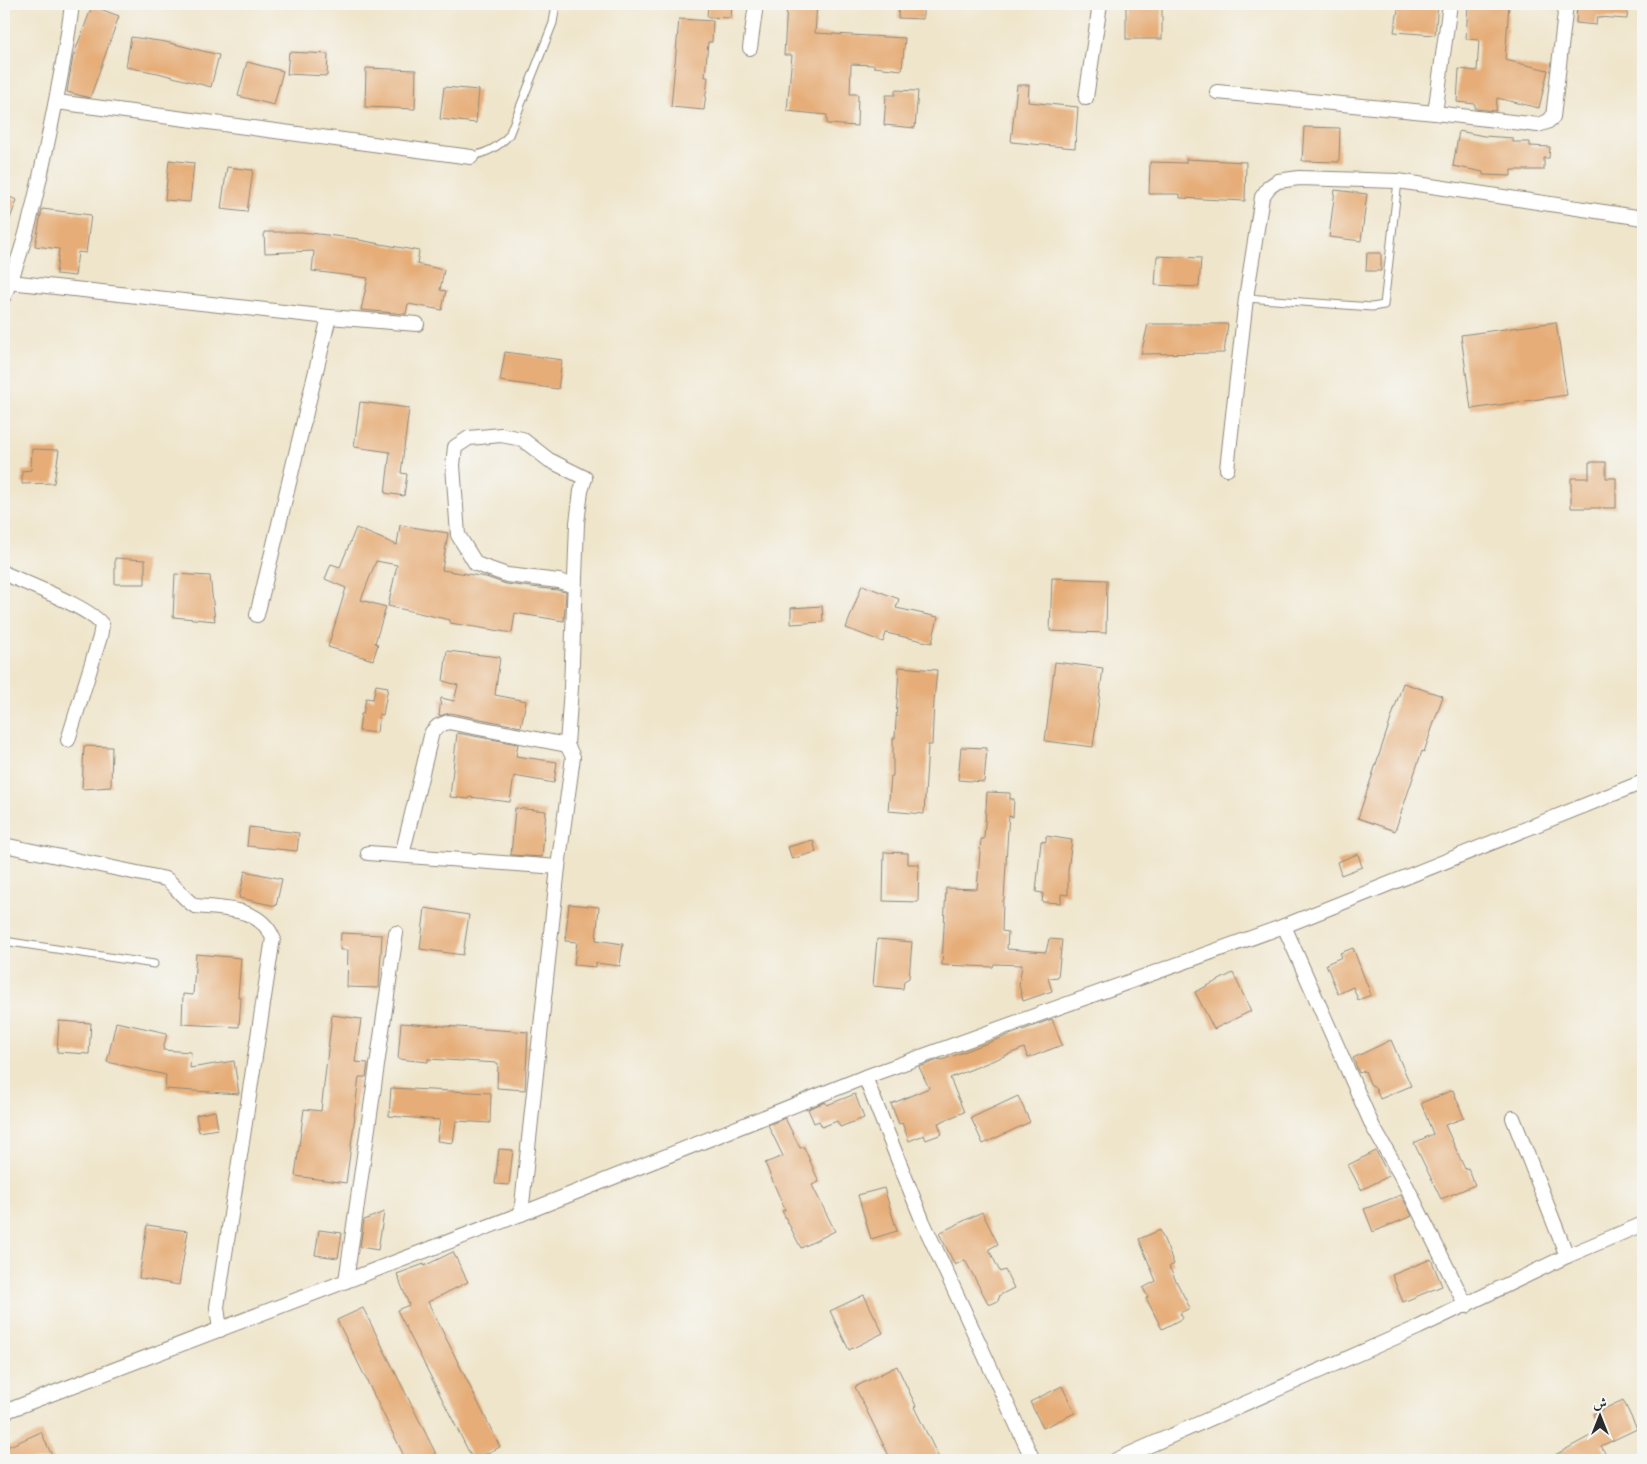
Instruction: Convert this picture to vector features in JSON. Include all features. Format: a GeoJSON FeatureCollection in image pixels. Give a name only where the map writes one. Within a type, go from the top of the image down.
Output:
{"type":"FeatureCollection","features":[{"type":"Feature","properties":{"kind":"street"},"geometry":{"type":"LineString","coordinates":[[4,296],[35,200],[57,102],[69,37],[72,4]]}},
{"type":"Feature","properties":{"kind":"street"},"geometry":{"type":"LineString","coordinates":[[750,48],[756,4]]}},
{"type":"Feature","properties":{"kind":"street"},"geometry":{"type":"LineString","coordinates":[[1086,98],[1100,4]]}},
{"type":"Feature","properties":{"kind":"street"},"geometry":{"type":"LineString","coordinates":[[1436,112],[1450,4]]}},
{"type":"Feature","properties":{"kind":"street"},"geometry":{"type":"LineString","coordinates":[[1216,92],[1436,112],[1538,124],[1548,122],[1552,117],[1554,109],[1566,4]]}},
{"type":"Feature","properties":{"kind":"street"},"geometry":{"type":"LineString","coordinates":[[57,102],[471,157]]}},
{"type":"Feature","properties":{"kind":"street"},"geometry":{"type":"LineString","coordinates":[[1227,469],[1246,298],[1262,197],[1269,187],[1278,181],[1299,178],[1398,181],[1643,218]]}},
{"type":"Feature","properties":{"kind":"street"},"geometry":{"type":"LineString","coordinates":[[10,282],[329,317],[417,324]]}},
{"type":"Feature","properties":{"kind":"street"},"geometry":{"type":"LineString","coordinates":[[258,615],[329,317]]}},
{"type":"Feature","properties":{"kind":"street"},"geometry":{"type":"LineString","coordinates":[[522,1214],[558,867],[573,757],[567,746],[577,522],[581,491],[585,478],[549,460],[522,439],[501,435],[469,438],[455,447],[453,465],[458,535],[476,564],[507,575],[558,581],[574,586]]}},
{"type":"Feature","properties":{"kind":"street"},"geometry":{"type":"LineString","coordinates":[[4,572],[75,605],[98,619],[102,625],[68,740]]}},
{"type":"Feature","properties":{"kind":"street"},"geometry":{"type":"LineString","coordinates":[[402,855],[432,732],[438,726],[448,722],[567,746]]}},
{"type":"Feature","properties":{"kind":"street"},"geometry":{"type":"LineString","coordinates":[[4,1412],[522,1214],[865,1077],[1284,926],[1643,782]]}},
{"type":"Feature","properties":{"kind":"street"},"geometry":{"type":"LineString","coordinates":[[4,845],[166,879],[176,885],[189,902],[195,906],[246,912],[261,920],[270,930],[273,938],[217,1307],[220,1330]]}},
{"type":"Feature","properties":{"kind":"street"},"geometry":{"type":"LineString","coordinates":[[368,853],[558,867]]}},
{"type":"Feature","properties":{"kind":"street"},"geometry":{"type":"LineString","coordinates":[[1284,926],[1373,1128],[1404,1181],[1466,1306]]}},
{"type":"Feature","properties":{"kind":"street"},"geometry":{"type":"LineString","coordinates":[[346,1281],[396,934]]}},
{"type":"Feature","properties":{"kind":"street"},"geometry":{"type":"LineString","coordinates":[[865,1077],[923,1222],[1033,1460]]}},
{"type":"Feature","properties":{"kind":"street"},"geometry":{"type":"LineString","coordinates":[[1512,1118],[1567,1256]]}},
{"type":"Feature","properties":{"kind":"street"},"geometry":{"type":"LineString","coordinates":[[1116,1460],[1466,1306],[1567,1256],[1643,1224]]}},
{"type":"Feature","properties":{"kind":"lane"},"geometry":{"type":"LineString","coordinates":[[471,157],[492,150],[509,135],[553,23],[556,4]]}},
{"type":"Feature","properties":{"kind":"lane"},"geometry":{"type":"LineString","coordinates":[[1246,298],[1372,306],[1384,305],[1398,181]]}},
{"type":"Feature","properties":{"kind":"lane"},"geometry":{"type":"LineString","coordinates":[[4,941],[154,964]]}},
{"type":"Feature","properties":{"kind":"building"},"geometry":{"type":"Polygon","coordinates":[[[708,4],[732,4],[731,18],[707,17],[708,4]]]}},
{"type":"Feature","properties":{"kind":"building"},"geometry":{"type":"Polygon","coordinates":[[[787,4],[817,4],[815,33],[905,38],[902,70],[874,67],[874,65],[851,64],[850,94],[858,94],[857,126],[827,124],[827,115],[787,111],[792,55],[784,55],[787,4]]]}},
{"type":"Feature","properties":{"kind":"building"},"geometry":{"type":"Polygon","coordinates":[[[899,4],[923,4],[923,19],[898,18],[899,4]]]}},
{"type":"Feature","properties":{"kind":"building"},"geometry":{"type":"Polygon","coordinates":[[[1399,4],[1438,4],[1435,35],[1394,32],[1399,4]]]}},
{"type":"Feature","properties":{"kind":"building"},"geometry":{"type":"Polygon","coordinates":[[[1468,4],[1509,4],[1505,60],[1548,70],[1539,108],[1497,98],[1496,111],[1475,109],[1475,104],[1457,102],[1459,69],[1477,71],[1479,40],[1466,39],[1468,4]]]}},
{"type":"Feature","properties":{"kind":"building"},"geometry":{"type":"Polygon","coordinates":[[[1577,4],[1628,4],[1627,19],[1597,17],[1596,25],[1576,23],[1577,4]]]}},
{"type":"Feature","properties":{"kind":"building"},"geometry":{"type":"Polygon","coordinates":[[[92,6],[119,16],[90,98],[67,92],[73,57],[92,6]]]}},
{"type":"Feature","properties":{"kind":"building"},"geometry":{"type":"Polygon","coordinates":[[[1126,6],[1162,6],[1162,39],[1126,39],[1126,6]]]}},
{"type":"Feature","properties":{"kind":"building"},"geometry":{"type":"Polygon","coordinates":[[[679,19],[713,21],[712,42],[708,42],[705,77],[708,77],[704,110],[671,107],[679,19]]]}},
{"type":"Feature","properties":{"kind":"building"},"geometry":{"type":"Polygon","coordinates":[[[131,37],[166,42],[219,55],[211,87],[126,67],[131,37]]]}},
{"type":"Feature","properties":{"kind":"building"},"geometry":{"type":"Polygon","coordinates":[[[289,52],[328,54],[327,76],[287,74],[289,52]]]}},
{"type":"Feature","properties":{"kind":"building"},"geometry":{"type":"Polygon","coordinates":[[[247,62],[283,71],[274,105],[238,96],[247,62]]]}},
{"type":"Feature","properties":{"kind":"building"},"geometry":{"type":"Polygon","coordinates":[[[366,68],[416,70],[415,109],[365,107],[366,68]]]}},
{"type":"Feature","properties":{"kind":"building"},"geometry":{"type":"Polygon","coordinates":[[[1017,85],[1029,85],[1028,102],[1078,107],[1075,148],[1011,142],[1017,85]]]}},
{"type":"Feature","properties":{"kind":"building"},"geometry":{"type":"Polygon","coordinates":[[[444,87],[479,90],[476,123],[440,119],[444,87]]]}},
{"type":"Feature","properties":{"kind":"building"},"geometry":{"type":"Polygon","coordinates":[[[895,90],[918,91],[915,128],[884,125],[886,95],[895,95],[895,90]]]}},
{"type":"Feature","properties":{"kind":"building"},"geometry":{"type":"Polygon","coordinates":[[[1304,127],[1340,128],[1339,162],[1302,161],[1304,127]]]}},
{"type":"Feature","properties":{"kind":"building"},"geometry":{"type":"Polygon","coordinates":[[[1459,131],[1484,136],[1513,138],[1513,142],[1530,142],[1530,146],[1550,147],[1549,158],[1544,158],[1544,170],[1511,170],[1511,176],[1483,175],[1483,172],[1453,166],[1459,131]]]}},
{"type":"Feature","properties":{"kind":"building"},"geometry":{"type":"Polygon","coordinates":[[[1186,159],[1246,162],[1245,201],[1180,198],[1180,194],[1149,194],[1150,162],[1186,163],[1186,159]]]}},
{"type":"Feature","properties":{"kind":"building"},"geometry":{"type":"Polygon","coordinates":[[[169,160],[194,163],[190,202],[165,200],[169,160]]]}},
{"type":"Feature","properties":{"kind":"building"},"geometry":{"type":"Polygon","coordinates":[[[227,167],[253,170],[247,212],[221,209],[227,167]]]}},
{"type":"Feature","properties":{"kind":"building"},"geometry":{"type":"Polygon","coordinates":[[[1335,190],[1367,194],[1361,241],[1329,237],[1335,190]]]}},
{"type":"Feature","properties":{"kind":"building"},"geometry":{"type":"Polygon","coordinates":[[[4,195],[17,200],[5,232],[4,231],[4,195]]]}},
{"type":"Feature","properties":{"kind":"building"},"geometry":{"type":"Polygon","coordinates":[[[42,209],[91,215],[86,253],[78,252],[75,276],[56,274],[59,249],[35,246],[42,209]]]}},
{"type":"Feature","properties":{"kind":"building"},"geometry":{"type":"Polygon","coordinates":[[[264,232],[302,232],[359,239],[419,251],[417,264],[444,270],[440,290],[446,291],[442,310],[408,304],[406,314],[361,310],[368,278],[312,271],[314,251],[265,253],[264,232]]]}},
{"type":"Feature","properties":{"kind":"building"},"geometry":{"type":"Polygon","coordinates":[[[1367,253],[1381,253],[1381,271],[1366,271],[1367,253]]]}},
{"type":"Feature","properties":{"kind":"building"},"geometry":{"type":"Polygon","coordinates":[[[1157,256],[1201,258],[1199,287],[1155,285],[1157,256]]]}},
{"type":"Feature","properties":{"kind":"building"},"geometry":{"type":"Polygon","coordinates":[[[1556,322],[1567,395],[1471,409],[1461,335],[1556,322]]]}},
{"type":"Feature","properties":{"kind":"building"},"geometry":{"type":"Polygon","coordinates":[[[1148,324],[1228,324],[1224,353],[1141,354],[1148,324]]]}},
{"type":"Feature","properties":{"kind":"building"},"geometry":{"type":"Polygon","coordinates":[[[505,352],[562,360],[558,389],[500,381],[505,352]]]}},
{"type":"Feature","properties":{"kind":"building"},"geometry":{"type":"Polygon","coordinates":[[[360,402],[409,408],[401,473],[407,474],[404,496],[385,493],[390,452],[354,447],[360,402]]]}},
{"type":"Feature","properties":{"kind":"building"},"geometry":{"type":"Polygon","coordinates":[[[32,449],[59,450],[54,483],[22,484],[22,471],[31,470],[32,449]]]}},
{"type":"Feature","properties":{"kind":"building"},"geometry":{"type":"Polygon","coordinates":[[[1589,462],[1606,462],[1606,478],[1616,478],[1616,508],[1571,508],[1571,478],[1589,478],[1589,462]]]}},
{"type":"Feature","properties":{"kind":"building"},"geometry":{"type":"Polygon","coordinates":[[[400,525],[448,533],[442,570],[486,577],[506,584],[566,592],[564,621],[515,613],[512,633],[450,623],[450,620],[388,606],[397,565],[376,561],[361,600],[386,607],[375,643],[378,644],[373,660],[328,647],[346,588],[325,579],[331,564],[340,567],[356,528],[397,545],[400,525]]]}},
{"type":"Feature","properties":{"kind":"building"},"geometry":{"type":"Polygon","coordinates":[[[115,558],[145,560],[145,584],[115,584],[115,558]]]}},
{"type":"Feature","properties":{"kind":"building"},"geometry":{"type":"Polygon","coordinates":[[[175,574],[210,576],[215,621],[173,617],[175,574]]]}},
{"type":"Feature","properties":{"kind":"building"},"geometry":{"type":"Polygon","coordinates":[[[1052,578],[1107,580],[1106,633],[1050,631],[1052,578]]]}},
{"type":"Feature","properties":{"kind":"building"},"geometry":{"type":"Polygon","coordinates":[[[862,585],[899,599],[896,608],[938,617],[932,643],[886,633],[883,642],[846,628],[862,585]]]}},
{"type":"Feature","properties":{"kind":"building"},"geometry":{"type":"Polygon","coordinates":[[[822,606],[823,622],[791,624],[791,608],[822,606]]]}},
{"type":"Feature","properties":{"kind":"building"},"geometry":{"type":"Polygon","coordinates":[[[447,651],[500,657],[495,695],[526,701],[521,727],[450,713],[439,716],[441,698],[454,701],[458,685],[443,681],[447,651]]]}},
{"type":"Feature","properties":{"kind":"building"},"geometry":{"type":"Polygon","coordinates":[[[1055,662],[1103,668],[1093,747],[1045,741],[1055,662]]]}},
{"type":"Feature","properties":{"kind":"building"},"geometry":{"type":"Polygon","coordinates":[[[899,667],[937,670],[932,745],[928,745],[924,814],[888,811],[891,776],[893,776],[893,738],[895,738],[899,667]]]}},
{"type":"Feature","properties":{"kind":"building"},"geometry":{"type":"Polygon","coordinates":[[[1403,683],[1443,696],[1395,831],[1358,818],[1403,683]]]}},
{"type":"Feature","properties":{"kind":"building"},"geometry":{"type":"Polygon","coordinates":[[[376,685],[388,687],[383,715],[379,714],[377,733],[359,731],[361,714],[363,714],[366,698],[373,699],[376,685]]]}},
{"type":"Feature","properties":{"kind":"building"},"geometry":{"type":"Polygon","coordinates":[[[457,733],[518,744],[516,756],[557,762],[554,783],[514,776],[510,802],[470,797],[469,799],[450,797],[457,733]]]}},
{"type":"Feature","properties":{"kind":"building"},"geometry":{"type":"Polygon","coordinates":[[[84,746],[112,747],[111,787],[82,789],[84,746]]]}},
{"type":"Feature","properties":{"kind":"building"},"geometry":{"type":"Polygon","coordinates":[[[961,747],[987,748],[984,782],[958,780],[961,747]]]}},
{"type":"Feature","properties":{"kind":"building"},"geometry":{"type":"Polygon","coordinates":[[[987,792],[1010,793],[1010,799],[1014,799],[1013,817],[1009,816],[1003,900],[1002,931],[1008,932],[1007,949],[1046,952],[1049,939],[1062,940],[1058,977],[1048,978],[1052,991],[1023,1001],[1019,985],[1022,965],[994,964],[993,967],[942,965],[946,888],[977,889],[981,839],[984,839],[987,792]]]}},
{"type":"Feature","properties":{"kind":"building"},"geometry":{"type":"Polygon","coordinates":[[[515,808],[546,811],[542,857],[511,855],[515,808]]]}},
{"type":"Feature","properties":{"kind":"building"},"geometry":{"type":"Polygon","coordinates":[[[249,827],[299,833],[297,851],[247,846],[249,827]]]}},
{"type":"Feature","properties":{"kind":"building"},"geometry":{"type":"Polygon","coordinates":[[[1046,836],[1072,840],[1068,870],[1068,895],[1061,894],[1061,903],[1042,902],[1043,893],[1036,892],[1041,841],[1046,842],[1046,836]]]}},
{"type":"Feature","properties":{"kind":"building"},"geometry":{"type":"Polygon","coordinates":[[[813,840],[816,852],[792,859],[788,847],[813,840]]]}},
{"type":"Feature","properties":{"kind":"building"},"geometry":{"type":"Polygon","coordinates":[[[884,852],[908,853],[908,864],[919,864],[918,902],[883,901],[884,852]]]}},
{"type":"Feature","properties":{"kind":"building"},"geometry":{"type":"Polygon","coordinates":[[[1358,854],[1362,867],[1341,875],[1337,862],[1358,854]]]}},
{"type":"Feature","properties":{"kind":"building"},"geometry":{"type":"Polygon","coordinates":[[[245,871],[282,879],[276,906],[239,898],[245,871]]]}},
{"type":"Feature","properties":{"kind":"building"},"geometry":{"type":"Polygon","coordinates":[[[569,904],[599,907],[596,940],[623,944],[620,966],[596,963],[596,967],[574,965],[577,942],[565,941],[569,904]]]}},
{"type":"Feature","properties":{"kind":"building"},"geometry":{"type":"Polygon","coordinates":[[[425,908],[469,915],[463,955],[420,949],[425,908]]]}},
{"type":"Feature","properties":{"kind":"building"},"geometry":{"type":"Polygon","coordinates":[[[341,933],[382,935],[379,988],[347,987],[348,950],[340,950],[341,933]]]}},
{"type":"Feature","properties":{"kind":"building"},"geometry":{"type":"Polygon","coordinates":[[[877,939],[912,942],[909,978],[904,981],[903,989],[873,986],[877,939]]]}},
{"type":"Feature","properties":{"kind":"building"},"geometry":{"type":"Polygon","coordinates":[[[1353,948],[1371,995],[1358,1000],[1353,987],[1338,994],[1326,964],[1342,957],[1340,953],[1353,948]]]}},
{"type":"Feature","properties":{"kind":"building"},"geometry":{"type":"Polygon","coordinates":[[[196,954],[241,958],[238,997],[241,997],[239,1027],[182,1024],[183,994],[193,995],[196,954]]]}},
{"type":"Feature","properties":{"kind":"building"},"geometry":{"type":"Polygon","coordinates":[[[1233,973],[1251,1011],[1214,1029],[1195,992],[1233,973]]]}},
{"type":"Feature","properties":{"kind":"building"},"geometry":{"type":"Polygon","coordinates":[[[332,1015],[361,1019],[355,1062],[368,1063],[366,1077],[359,1077],[346,1183],[295,1176],[304,1109],[321,1111],[332,1015]]]}},
{"type":"Feature","properties":{"kind":"building"},"geometry":{"type":"Polygon","coordinates":[[[1052,1019],[1062,1045],[1028,1058],[1024,1048],[950,1078],[964,1112],[938,1123],[942,1134],[926,1140],[924,1135],[909,1141],[902,1123],[899,1124],[891,1104],[929,1088],[919,1067],[1052,1019]]]}},
{"type":"Feature","properties":{"kind":"building"},"geometry":{"type":"Polygon","coordinates":[[[59,1021],[91,1023],[89,1054],[57,1052],[59,1021]]]}},
{"type":"Feature","properties":{"kind":"building"},"geometry":{"type":"Polygon","coordinates":[[[116,1022],[167,1033],[163,1050],[191,1052],[190,1068],[234,1061],[239,1094],[165,1089],[166,1075],[107,1062],[116,1022]]]}},
{"type":"Feature","properties":{"kind":"building"},"geometry":{"type":"Polygon","coordinates":[[[401,1023],[528,1032],[525,1090],[497,1088],[498,1063],[428,1059],[428,1062],[398,1059],[401,1023]]]}},
{"type":"Feature","properties":{"kind":"building"},"geometry":{"type":"Polygon","coordinates":[[[1391,1040],[1411,1086],[1380,1099],[1375,1087],[1370,1084],[1365,1071],[1359,1073],[1353,1058],[1391,1040]]]}},
{"type":"Feature","properties":{"kind":"building"},"geometry":{"type":"Polygon","coordinates":[[[391,1088],[491,1093],[490,1123],[456,1121],[453,1143],[437,1141],[440,1120],[389,1116],[391,1088]]]}},
{"type":"Feature","properties":{"kind":"building"},"geometry":{"type":"Polygon","coordinates":[[[1453,1090],[1464,1118],[1445,1125],[1465,1169],[1468,1168],[1475,1185],[1441,1199],[1414,1143],[1433,1134],[1421,1103],[1453,1090]]]}},
{"type":"Feature","properties":{"kind":"building"},"geometry":{"type":"Polygon","coordinates":[[[855,1094],[864,1118],[840,1127],[837,1121],[822,1127],[819,1121],[814,1123],[808,1109],[825,1102],[827,1105],[855,1094]]]}},
{"type":"Feature","properties":{"kind":"building"},"geometry":{"type":"Polygon","coordinates":[[[1018,1096],[1030,1122],[983,1144],[971,1118],[1018,1096]]]}},
{"type":"Feature","properties":{"kind":"building"},"geometry":{"type":"Polygon","coordinates":[[[215,1111],[218,1129],[199,1132],[196,1115],[215,1111]]]}},
{"type":"Feature","properties":{"kind":"building"},"geometry":{"type":"Polygon","coordinates":[[[785,1118],[800,1148],[804,1147],[819,1182],[812,1185],[835,1231],[801,1248],[782,1211],[785,1210],[765,1163],[783,1156],[768,1125],[785,1118]]]}},
{"type":"Feature","properties":{"kind":"building"},"geometry":{"type":"Polygon","coordinates":[[[499,1149],[513,1150],[509,1185],[495,1184],[499,1149]]]}},
{"type":"Feature","properties":{"kind":"building"},"geometry":{"type":"Polygon","coordinates":[[[1376,1151],[1389,1176],[1361,1190],[1348,1165],[1376,1151]]]}},
{"type":"Feature","properties":{"kind":"building"},"geometry":{"type":"Polygon","coordinates":[[[884,1188],[897,1231],[871,1239],[858,1195],[884,1188]]]}},
{"type":"Feature","properties":{"kind":"building"},"geometry":{"type":"Polygon","coordinates":[[[1401,1195],[1412,1216],[1373,1232],[1364,1209],[1401,1195]]]}},
{"type":"Feature","properties":{"kind":"building"},"geometry":{"type":"Polygon","coordinates":[[[384,1212],[378,1250],[360,1247],[364,1220],[384,1212]]]}},
{"type":"Feature","properties":{"kind":"building"},"geometry":{"type":"Polygon","coordinates":[[[982,1212],[998,1244],[989,1249],[1000,1272],[1005,1270],[1014,1288],[1000,1295],[998,1301],[989,1305],[965,1260],[955,1265],[939,1233],[982,1212]]]}},
{"type":"Feature","properties":{"kind":"building"},"geometry":{"type":"Polygon","coordinates":[[[147,1225],[188,1231],[179,1285],[139,1278],[147,1225]]]}},
{"type":"Feature","properties":{"kind":"building"},"geometry":{"type":"Polygon","coordinates":[[[319,1230],[342,1233],[338,1258],[315,1255],[319,1230]]]}},
{"type":"Feature","properties":{"kind":"building"},"geometry":{"type":"Polygon","coordinates":[[[1160,1230],[1174,1264],[1169,1267],[1190,1308],[1180,1313],[1183,1318],[1162,1329],[1143,1288],[1156,1281],[1139,1239],[1160,1230]]]}},
{"type":"Feature","properties":{"kind":"building"},"geometry":{"type":"Polygon","coordinates":[[[453,1252],[468,1282],[428,1302],[500,1447],[473,1460],[397,1310],[409,1305],[397,1274],[424,1264],[424,1266],[453,1252]]]}},
{"type":"Feature","properties":{"kind":"building"},"geometry":{"type":"Polygon","coordinates":[[[1431,1259],[1442,1286],[1403,1302],[1392,1275],[1431,1259]]]}},
{"type":"Feature","properties":{"kind":"building"},"geometry":{"type":"Polygon","coordinates":[[[864,1295],[883,1333],[849,1350],[830,1311],[864,1295]]]}},
{"type":"Feature","properties":{"kind":"building"},"geometry":{"type":"Polygon","coordinates":[[[363,1308],[439,1460],[406,1460],[337,1320],[363,1308]]]}},
{"type":"Feature","properties":{"kind":"building"},"geometry":{"type":"Polygon","coordinates":[[[897,1366],[916,1406],[914,1407],[940,1460],[891,1460],[855,1387],[897,1366]]]}},
{"type":"Feature","properties":{"kind":"building"},"geometry":{"type":"Polygon","coordinates":[[[1062,1386],[1075,1413],[1043,1428],[1030,1402],[1062,1386]]]}},
{"type":"Feature","properties":{"kind":"building"},"geometry":{"type":"Polygon","coordinates":[[[1623,1400],[1637,1429],[1601,1446],[1609,1460],[1546,1460],[1601,1430],[1593,1414],[1623,1400]]]}},
{"type":"Feature","properties":{"kind":"building"},"geometry":{"type":"Polygon","coordinates":[[[41,1432],[54,1460],[10,1460],[5,1448],[41,1432]]]}}]}
